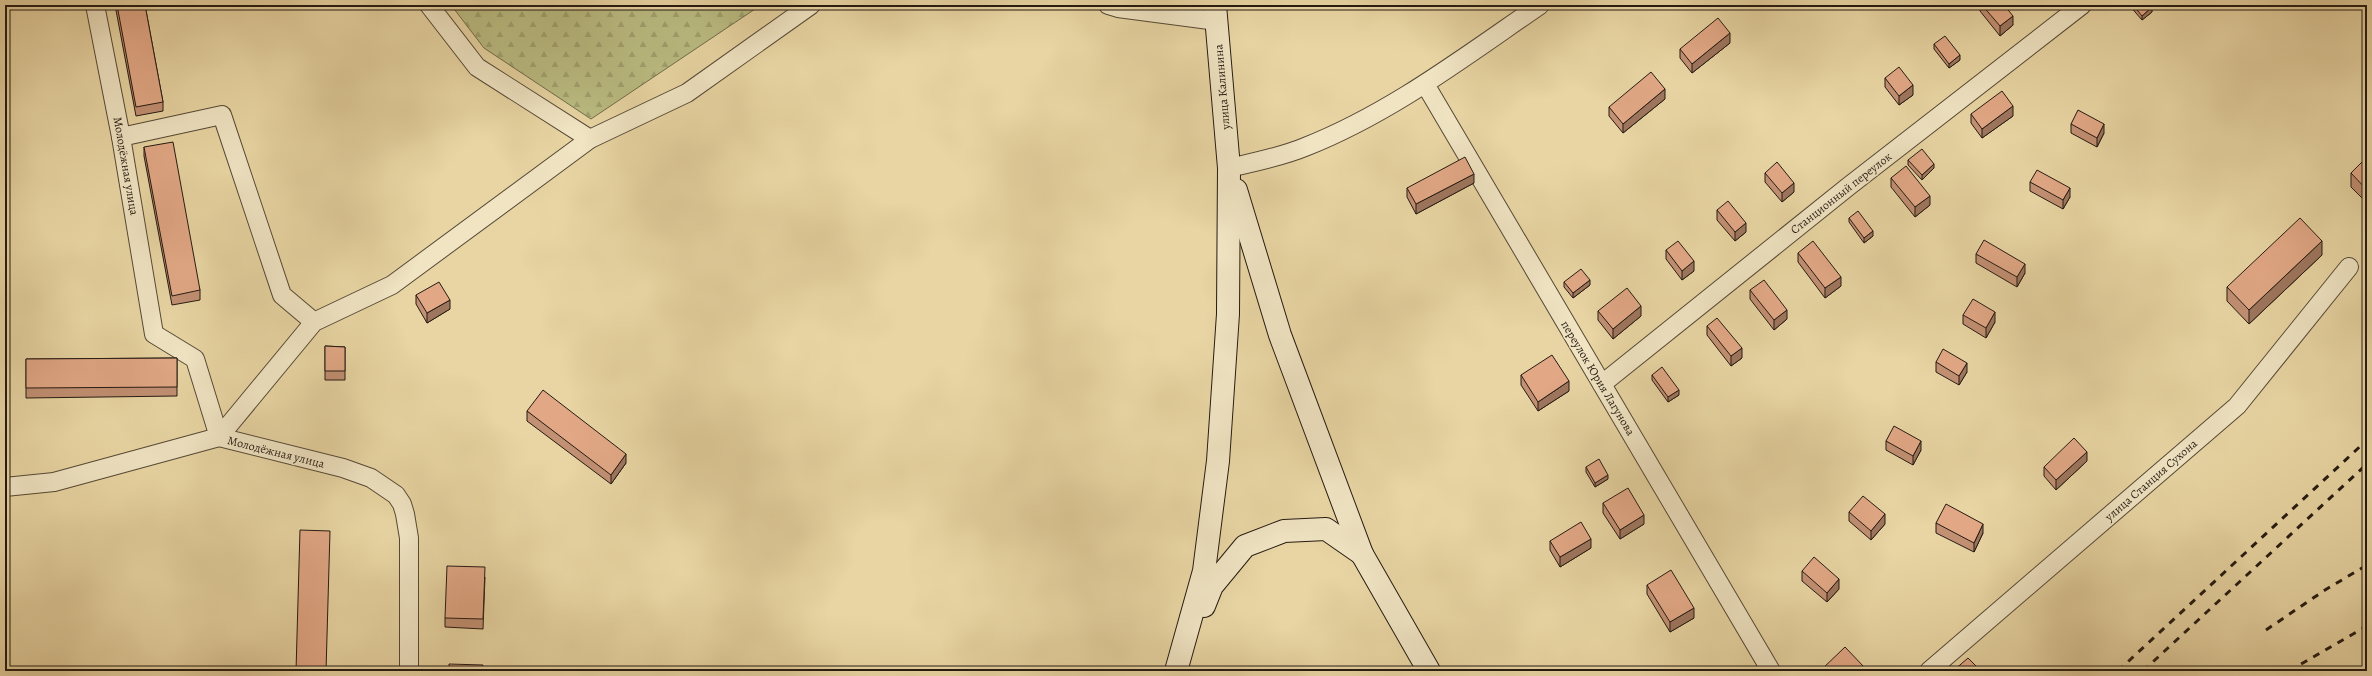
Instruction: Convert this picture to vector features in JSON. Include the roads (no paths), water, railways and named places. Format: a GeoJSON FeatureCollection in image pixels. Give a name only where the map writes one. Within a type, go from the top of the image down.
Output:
{"type":"FeatureCollection","features":[{"type":"Feature","properties":{"kind":"street","name":"Молодёжная улица"},"geometry":{"type":"LineString","coordinates":[[95,5],[121,137],[154,334],[196,359],[218,437],[343,468],[371,478],[396,496],[402,504],[406,514],[409,538],[409,671]]}},
{"type":"Feature","properties":{"kind":"street"},"geometry":{"type":"LineString","coordinates":[[429,5],[477,67],[590,139]]}},
{"type":"Feature","properties":{"kind":"street"},"geometry":{"type":"LineString","coordinates":[[5,487],[54,482],[218,437],[314,322],[392,285],[590,139],[687,93],[811,5]]}},
{"type":"Feature","properties":{"kind":"street"},"geometry":{"type":"LineString","coordinates":[[1108,5],[1118,8],[1216,13]]}},
{"type":"Feature","properties":{"kind":"street"},"geometry":{"type":"LineString","coordinates":[[1229,168],[1268,160],[1312,144],[1375,114],[1425,84],[1540,5]]}},
{"type":"Feature","properties":{"kind":"street","name":"Станционный переулок"},"geometry":{"type":"LineString","coordinates":[[1602,384],[1843,191],[2082,5]]}},
{"type":"Feature","properties":{"kind":"street","name":"улица Калинина"},"geometry":{"type":"LineString","coordinates":[[1216,13],[1229,168]]}},
{"type":"Feature","properties":{"kind":"street","name":"переулок Юрия Лагунова"},"geometry":{"type":"LineString","coordinates":[[1425,84],[1513,237],[1602,384],[1771,671]]}},
{"type":"Feature","properties":{"kind":"street"},"geometry":{"type":"LineString","coordinates":[[121,137],[222,115],[282,295],[314,322]]}},
{"type":"Feature","properties":{"kind":"street"},"geometry":{"type":"LineString","coordinates":[[1229,168],[1280,335],[1362,554],[1430,671]]}},
{"type":"Feature","properties":{"kind":"street"},"geometry":{"type":"LineString","coordinates":[[1177,671],[1204,571],[1218,461],[1228,314],[1229,168]]}},
{"type":"Feature","properties":{"kind":"street","name":"улица Станция Сухона"},"geometry":{"type":"LineString","coordinates":[[1929,671],[2237,406],[2348,267]]}},
{"type":"Feature","properties":{"kind":"street"},"geometry":{"type":"LineString","coordinates":[[1177,671],[1212,586],[1245,546],[1284,531],[1326,529],[1362,554]]}},
{"type":"Feature","properties":{"kind":"railway"},"geometry":{"type":"LineString","coordinates":[[2118,671],[2367,440]]}},
{"type":"Feature","properties":{"kind":"railway"},"geometry":{"type":"LineString","coordinates":[[2143,671],[2367,464]]}},
{"type":"Feature","properties":{"kind":"railway"},"geometry":{"type":"LineString","coordinates":[[2266,630],[2325,590],[2367,565]]}},
{"type":"Feature","properties":{"kind":"railway"},"geometry":{"type":"LineString","coordinates":[[2289,671],[2367,626]]}}]}
